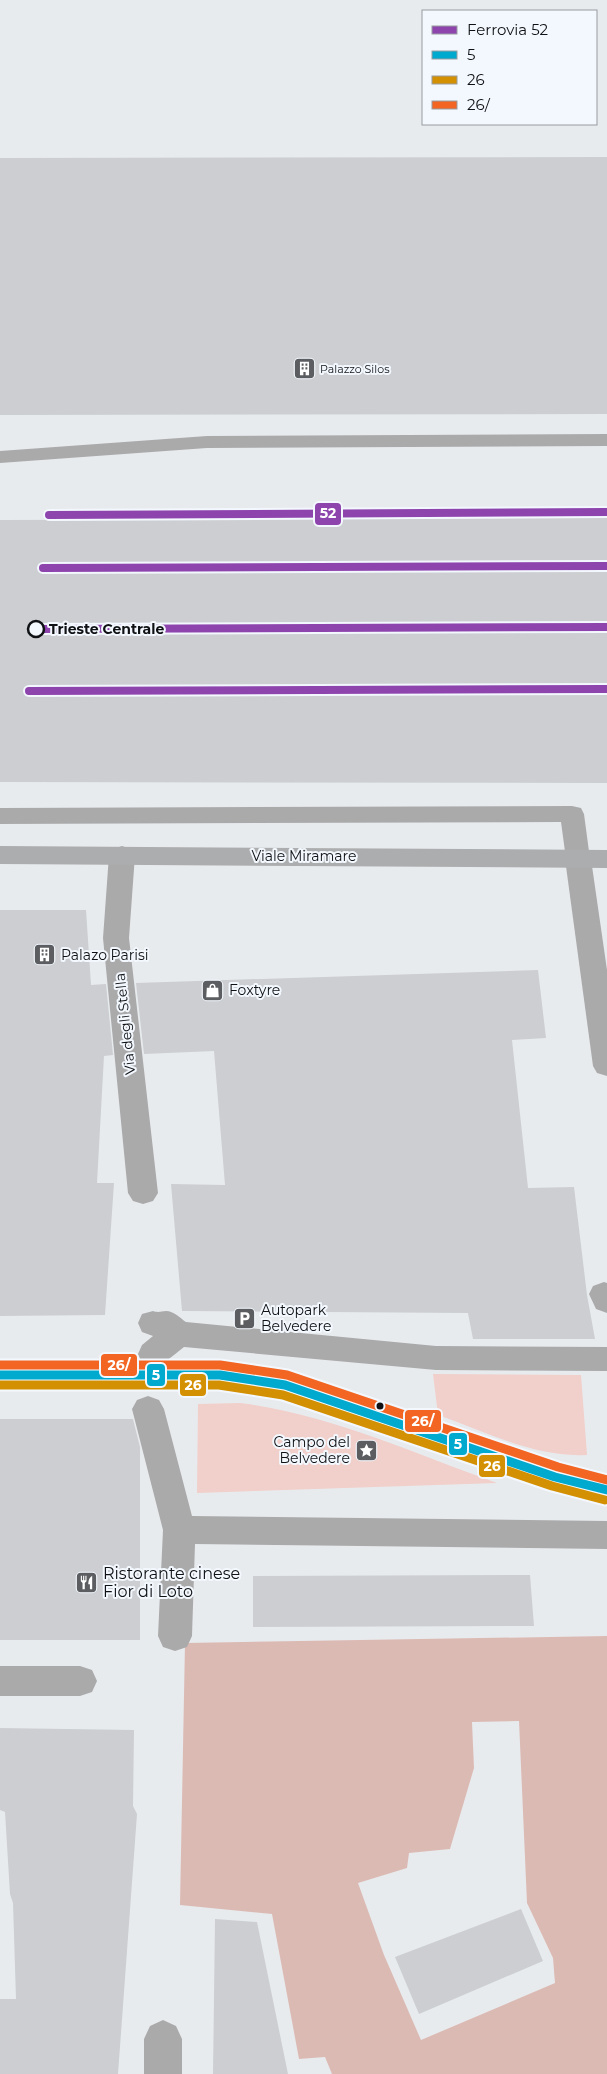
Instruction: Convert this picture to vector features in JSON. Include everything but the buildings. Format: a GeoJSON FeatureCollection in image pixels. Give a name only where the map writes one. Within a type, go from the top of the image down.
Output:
{"type":"FeatureCollection","features":[{"type":"Feature","properties":{"kind":"main road","name":"Viale Miramare"},"geometry":{"type":"LineString","coordinates":[[0,855],[607,858]]}},
{"type":"Feature","properties":{"kind":"main road"},"geometry":{"type":"LineString","coordinates":[[0,1375],[220,1375],[285,1386],[556,1477],[607,1490]]}},
{"type":"Feature","properties":{"kind":"street","name":"Via degli Stella"},"geometry":{"type":"LineString","coordinates":[[122,855],[116,938],[143,1193]]}},
{"type":"Feature","properties":{"kind":"street"},"geometry":{"type":"LineString","coordinates":[[578,859],[607,1066]]}},
{"type":"Feature","properties":{"kind":"street"},"geometry":{"type":"LineString","coordinates":[[153,1354],[161,1323],[436,1358],[607,1359]]}},
{"type":"Feature","properties":{"kind":"street"},"geometry":{"type":"LineString","coordinates":[[148,1409],[179,1530],[175,1636]]}},
{"type":"Feature","properties":{"kind":"street"},"geometry":{"type":"LineString","coordinates":[[179,1530],[607,1535]]}},
{"type":"Feature","properties":{"kind":"street"},"geometry":{"type":"LineString","coordinates":[[0,1681],[80,1681]]}},
{"type":"Feature","properties":{"kind":"lane"},"geometry":{"type":"LineString","coordinates":[[0,457],[207,442],[607,440]]}},
{"type":"Feature","properties":{"kind":"lane"},"geometry":{"type":"LineString","coordinates":[[0,816],[572,814],[578,859]]}},
{"type":"Feature","properties":{"kind":"shaded area"},"geometry":{"type":"Polygon","coordinates":[[[433,1374],[581,1375],[587,1455],[568,1455],[530,1448],[438,1415],[433,1374]]]}},
{"type":"Feature","properties":{"kind":"shaded area"},"geometry":{"type":"Polygon","coordinates":[[[240,1403],[273,1408],[338,1425],[497,1483],[197,1493],[198,1404],[240,1403]]]}},
{"type":"Feature","properties":{"kind":"shaded area"},"geometry":{"type":"Polygon","coordinates":[[[607,1636],[607,2074],[332,2074],[325,2057],[299,2059],[272,1914],[180,1905],[185,1643],[607,1636]],[[519,1721],[472,1722],[474,1768],[450,1849],[409,1853],[407,1868],[358,1883],[384,1955],[421,2040],[555,1983],[553,1958],[527,1903],[519,1721]]]}},
{"type":"Feature","properties":{"kind":"rail line","name":"52"},"geometry":{"type":"LineString","coordinates":[[49,515],[607,512]]}},
{"type":"Feature","properties":{"kind":"rail line","name":"52"},"geometry":{"type":"LineString","coordinates":[[43,568],[607,566]]}},
{"type":"Feature","properties":{"kind":"rail line","name":"52"},"geometry":{"type":"LineString","coordinates":[[36,629],[607,627]]}},
{"type":"Feature","properties":{"kind":"rail line","name":"52"},"geometry":{"type":"LineString","coordinates":[[29,691],[607,689]]}},
{"type":"Feature","properties":{"kind":"transit line","name":"26/"},"geometry":{"type":"LineString","coordinates":[[0,1365],[220,1365],[287,1375],[558,1467],[607,1480]]}},
{"type":"Feature","properties":{"kind":"transit line","name":"5"},"geometry":{"type":"LineString","coordinates":[[0,1375],[220,1375],[285,1385],[555,1477],[607,1490]]}},
{"type":"Feature","properties":{"kind":"transit line","name":"26"},"geometry":{"type":"LineString","coordinates":[[0,1385],[219,1385],[283,1395],[552,1486],[605,1500]]}},
{"type":"Feature","properties":{"kind":"place","name":"Palazzo Silos"},"geometry":{"type":"Point","coordinates":[304,369]}},
{"type":"Feature","properties":{"kind":"place","name":"Trieste Centrale"},"geometry":{"type":"Point","coordinates":[36,629]}},
{"type":"Feature","properties":{"kind":"place","name":"Palazo Parisi"},"geometry":{"type":"Point","coordinates":[45,955]}},
{"type":"Feature","properties":{"kind":"place","name":"Foxtyre"},"geometry":{"type":"Point","coordinates":[213,990]}},
{"type":"Feature","properties":{"kind":"place","name":"Autopark Belvedere"},"geometry":{"type":"Point","coordinates":[245,1318]}},
{"type":"Feature","properties":{"kind":"place","name":"Campo del Belvedere"},"geometry":{"type":"Point","coordinates":[366,1450]}},
{"type":"Feature","properties":{"kind":"place","name":"Ristorante cinese Fior di Loto"},"geometry":{"type":"Point","coordinates":[87,1582]}}]}
